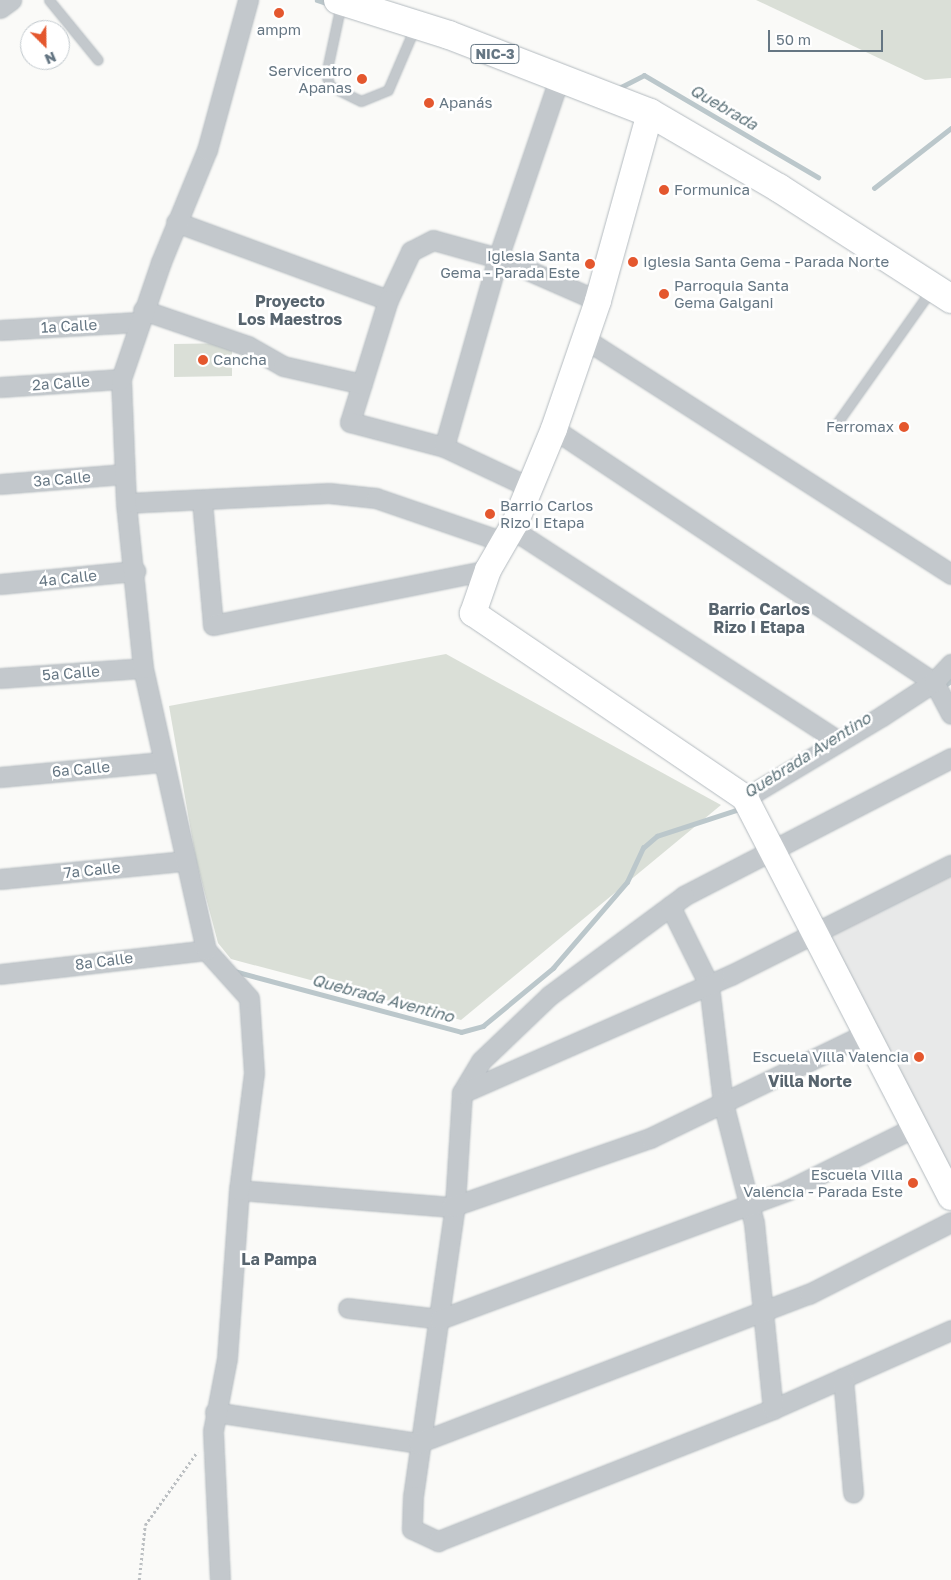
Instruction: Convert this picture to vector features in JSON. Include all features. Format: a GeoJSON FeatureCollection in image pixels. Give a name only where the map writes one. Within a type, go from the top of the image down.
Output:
{"type":"FeatureCollection","features":[{"type":"Feature","properties":{"kind":"main road","name":"NIC-3"},"geometry":{"type":"LineString","coordinates":[[340,1],[416,25],[650,113],[779,188],[942,294]]}},
{"type":"Feature","properties":{"kind":"street"},"geometry":{"type":"LineString","coordinates":[[0,8],[11,0]]}},
{"type":"Feature","properties":{"kind":"street"},"geometry":{"type":"LineString","coordinates":[[220,1580],[214,1422],[227,1358],[239,1190],[254,1073],[248,998],[206,950],[183,861],[162,762],[143,668],[135,571],[126,503],[121,379],[140,316],[176,222],[207,150],[248,0]]}},
{"type":"Feature","properties":{"kind":"street"},"geometry":{"type":"LineString","coordinates":[[444,447],[498,258],[559,79]]}},
{"type":"Feature","properties":{"kind":"street"},"geometry":{"type":"LineString","coordinates":[[650,113],[598,301],[554,429],[531,488],[488,570],[473,614],[745,798],[774,850],[951,1197]]}},
{"type":"Feature","properties":{"kind":"street"},"geometry":{"type":"LineString","coordinates":[[176,222],[388,300]]}},
{"type":"Feature","properties":{"kind":"street"},"geometry":{"type":"LineString","coordinates":[[531,488],[444,447],[350,422],[388,300],[411,252],[433,240],[498,258],[598,301]]}},
{"type":"Feature","properties":{"kind":"street"},"geometry":{"type":"LineString","coordinates":[[140,316],[248,346],[282,366],[362,384]]}},
{"type":"Feature","properties":{"kind":"street","name":"1a Calle"},"geometry":{"type":"LineString","coordinates":[[0,330],[140,316]]}},
{"type":"Feature","properties":{"kind":"street"},"geometry":{"type":"LineString","coordinates":[[585,339],[951,574]]}},
{"type":"Feature","properties":{"kind":"street","name":"2a Calle"},"geometry":{"type":"LineString","coordinates":[[0,387],[121,379]]}},
{"type":"Feature","properties":{"kind":"street"},"geometry":{"type":"LineString","coordinates":[[554,429],[934,682],[951,714]]}},
{"type":"Feature","properties":{"kind":"street","name":"3a Calle"},"geometry":{"type":"LineString","coordinates":[[0,484],[124,474]]}},
{"type":"Feature","properties":{"kind":"street"},"geometry":{"type":"LineString","coordinates":[[126,503],[202,501],[329,493],[376,498],[508,535],[838,741]]}},
{"type":"Feature","properties":{"kind":"street"},"geometry":{"type":"LineString","coordinates":[[202,501],[213,624],[488,570]]}},
{"type":"Feature","properties":{"kind":"street","name":"4a Calle"},"geometry":{"type":"LineString","coordinates":[[0,584],[135,571]]}},
{"type":"Feature","properties":{"kind":"street"},"geometry":{"type":"LineString","coordinates":[[745,798],[934,682],[951,664]]}},
{"type":"Feature","properties":{"kind":"street","name":"5a Calle"},"geometry":{"type":"LineString","coordinates":[[0,678],[143,668]]}},
{"type":"Feature","properties":{"kind":"street"},"geometry":{"type":"LineString","coordinates":[[951,758],[670,906],[549,996],[481,1061],[462,1093],[454,1205],[421,1442],[412,1529],[438,1541],[774,1409],[951,1330]]}},
{"type":"Feature","properties":{"kind":"street","name":"6a Calle"},"geometry":{"type":"LineString","coordinates":[[0,776],[162,762]]}},
{"type":"Feature","properties":{"kind":"street","name":"7a Calle"},"geometry":{"type":"LineString","coordinates":[[0,879],[183,861]]}},
{"type":"Feature","properties":{"kind":"street"},"geometry":{"type":"LineString","coordinates":[[462,1093],[709,985],[951,865]]}},
{"type":"Feature","properties":{"kind":"street"},"geometry":{"type":"LineString","coordinates":[[670,906],[709,985],[723,1103],[749,1205],[774,1409]]}},
{"type":"Feature","properties":{"kind":"street","name":"8a Calle"},"geometry":{"type":"LineString","coordinates":[[0,974],[206,950]]}},
{"type":"Feature","properties":{"kind":"street"},"geometry":{"type":"LineString","coordinates":[[239,1190],[454,1205],[650,1138],[867,1033]]}},
{"type":"Feature","properties":{"kind":"street"},"geometry":{"type":"LineString","coordinates":[[348,1308],[438,1319],[749,1205],[915,1127]]}},
{"type":"Feature","properties":{"kind":"street"},"geometry":{"type":"LineString","coordinates":[[214,1422],[421,1442],[809,1294],[951,1222]]}},
{"type":"Feature","properties":{"kind":"street"},"geometry":{"type":"LineString","coordinates":[[842,1378],[853,1493]]}},
{"type":"Feature","properties":{"kind":"lane"},"geometry":{"type":"LineString","coordinates":[[49,0],[98,60]]}},
{"type":"Feature","properties":{"kind":"lane"},"geometry":{"type":"LineString","coordinates":[[340,1],[326,74],[330,86],[361,101],[388,90],[416,25]]}},
{"type":"Feature","properties":{"kind":"lane"},"geometry":{"type":"LineString","coordinates":[[837,422],[942,294]]}},
{"type":"Feature","properties":{"kind":"path"},"geometry":{"type":"LineString","coordinates":[[139,1580],[145,1525],[214,1422]]}},
{"type":"Feature","properties":{"kind":"shaded area"},"geometry":{"type":"Polygon","coordinates":[[[756,0],[951,0],[951,78],[925,80],[756,0]]]}},
{"type":"Feature","properties":{"kind":"shaded area","name":"Cancha"},"geometry":{"type":"Polygon","coordinates":[[[232,343],[232,376],[174,377],[174,344],[232,343]]]}},
{"type":"Feature","properties":{"kind":"shaded area"},"geometry":{"type":"Polygon","coordinates":[[[446,654],[721,805],[461,1020],[231,959],[218,943],[196,860],[169,706],[446,654]]]}},
{"type":"Feature","properties":{"kind":"shaded area","name":"Escuela Villa Valencia"},"geometry":{"type":"Polygon","coordinates":[[[951,874],[951,1177],[825,936],[951,874]]]}},
{"type":"Feature","properties":{"kind":"waterway"},"geometry":{"type":"LineString","coordinates":[[317,0],[329,4]]}},
{"type":"Feature","properties":{"kind":"waterway","name":"Quebrada"},"geometry":{"type":"LineString","coordinates":[[617,89],[644,75],[818,177]]}},
{"type":"Feature","properties":{"kind":"waterway","name":"Quebrada"},"geometry":{"type":"LineString","coordinates":[[874,188],[951,128]]}},
{"type":"Feature","properties":{"kind":"waterway","name":"Quebrada Aventino"},"geometry":{"type":"LineString","coordinates":[[942,687],[951,681]]}},
{"type":"Feature","properties":{"kind":"waterway","name":"Quebrada Aventino"},"geometry":{"type":"LineString","coordinates":[[234,971],[461,1032],[483,1026],[553,968],[627,882],[643,848],[657,836],[742,808]]}},
{"type":"Feature","properties":{"kind":"place","name":"ampm"},"geometry":{"type":"Point","coordinates":[279,13]}},
{"type":"Feature","properties":{"kind":"place","name":"Servicentro Apanas"},"geometry":{"type":"Point","coordinates":[362,79]}},
{"type":"Feature","properties":{"kind":"place","name":"Apanás"},"geometry":{"type":"Point","coordinates":[429,103]}},
{"type":"Feature","properties":{"kind":"place","name":"Formunica"},"geometry":{"type":"Point","coordinates":[664,190]}},
{"type":"Feature","properties":{"kind":"place","name":"Iglesia Santa Gema - Parada Norte"},"geometry":{"type":"Point","coordinates":[633,262]}},
{"type":"Feature","properties":{"kind":"place","name":"Iglesia Santa Gema - Parada Este"},"geometry":{"type":"Point","coordinates":[590,264]}},
{"type":"Feature","properties":{"kind":"place","name":"Parroquia Santa Gema Galgani"},"geometry":{"type":"Point","coordinates":[664,294]}},
{"type":"Feature","properties":{"kind":"place","name":"Cancha"},"geometry":{"type":"Point","coordinates":[203,360]}},
{"type":"Feature","properties":{"kind":"place","name":"Ferromax"},"geometry":{"type":"Point","coordinates":[904,427]}},
{"type":"Feature","properties":{"kind":"place","name":"Barrio Carlos Rizo I Etapa"},"geometry":{"type":"Point","coordinates":[490,514]}},
{"type":"Feature","properties":{"kind":"place","name":"Escuela Villa Valencia"},"geometry":{"type":"Point","coordinates":[919,1057]}},
{"type":"Feature","properties":{"kind":"place","name":"Escuela Villa Valencia - Parada Este"},"geometry":{"type":"Point","coordinates":[913,1183]}},
{"type":"Feature","properties":{"kind":"district","name":"Proyecto Los Maestros"},"geometry":{"type":"Point","coordinates":[290,310]}},
{"type":"Feature","properties":{"kind":"district","name":"Barrio Carlos Rizo I Etapa"},"geometry":{"type":"Point","coordinates":[759,618]}},
{"type":"Feature","properties":{"kind":"district","name":"Villa Norte"},"geometry":{"type":"Point","coordinates":[810,1081]}},
{"type":"Feature","properties":{"kind":"district","name":"La Pampa"},"geometry":{"type":"Point","coordinates":[279,1259]}}]}
